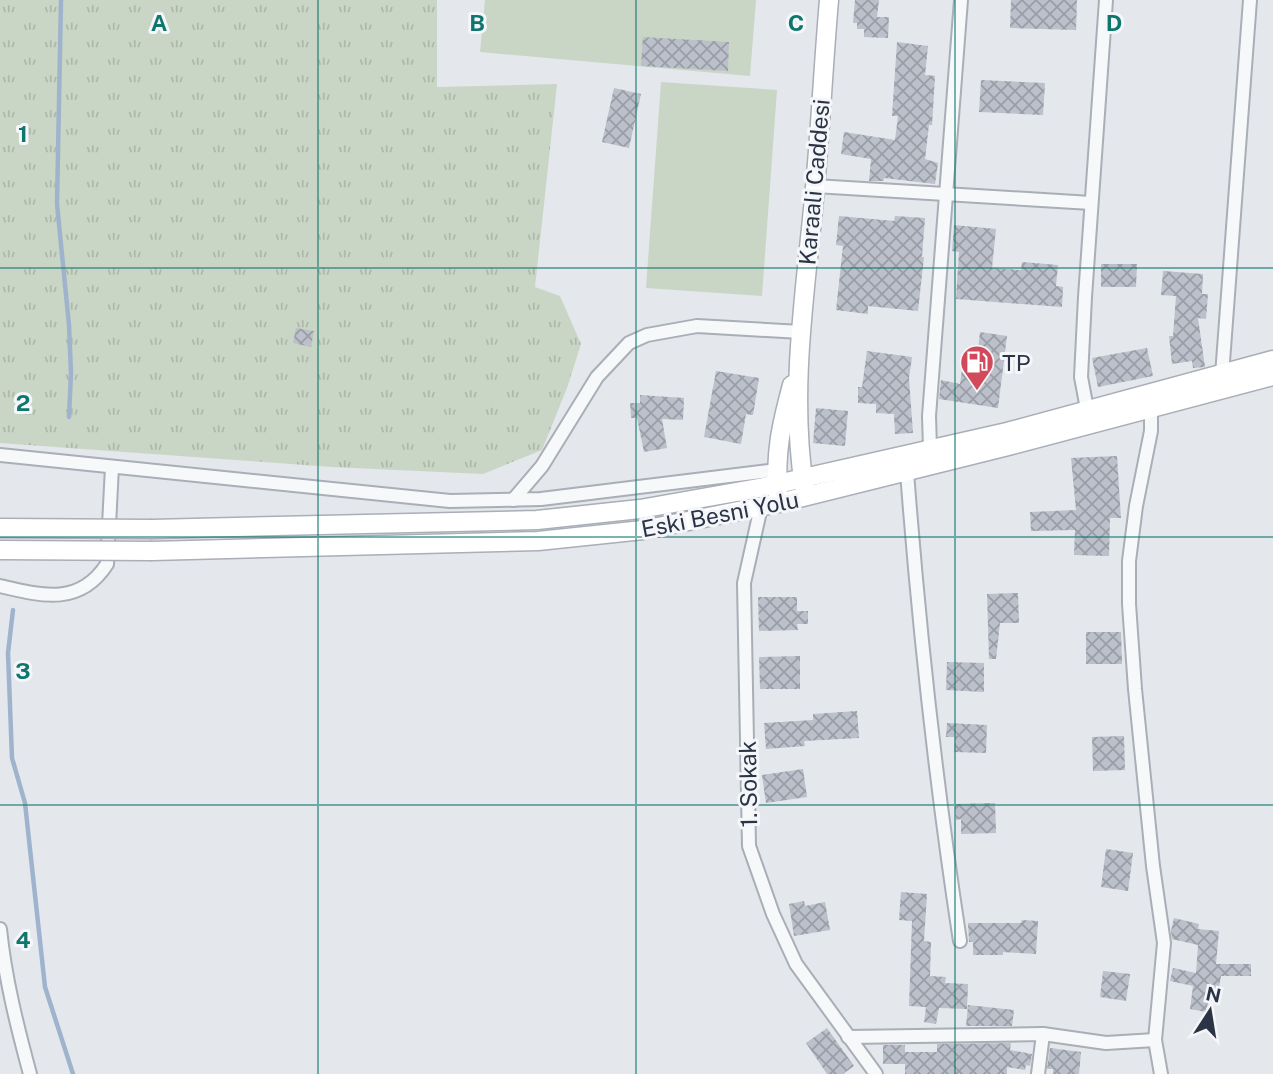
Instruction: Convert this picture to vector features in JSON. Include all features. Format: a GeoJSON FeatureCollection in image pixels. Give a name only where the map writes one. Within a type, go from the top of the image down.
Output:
{"type":"FeatureCollection","features":[{"type":"Feature","properties":{"kind":"main road","name":"Karaali Caddesi"},"geometry":{"type":"LineString","coordinates":[[798,365],[816,186],[829,0]]}},
{"type":"Feature","properties":{"kind":"main road","name":"Eski Besni Yolu"},"geometry":{"type":"LineString","coordinates":[[0,528],[152,529],[572,518],[640,509],[777,477],[803,477],[930,450],[1007,432],[1273,360]]}},
{"type":"Feature","properties":{"kind":"main road"},"geometry":{"type":"LineString","coordinates":[[770,505],[777,477],[780,431],[798,365]]}},
{"type":"Feature","properties":{"kind":"main road"},"geometry":{"type":"LineString","coordinates":[[798,365],[800,460],[806,497]]}},
{"type":"Feature","properties":{"kind":"main road","name":"Eski Besni Yolu"},"geometry":{"type":"LineString","coordinates":[[0,550],[152,551],[573,538],[643,530],[806,497],[1273,376]]}},
{"type":"Feature","properties":{"kind":"street"},"geometry":{"type":"LineString","coordinates":[[930,450],[929,416],[961,0]]}},
{"type":"Feature","properties":{"kind":"street"},"geometry":{"type":"LineString","coordinates":[[1087,409],[1081,377],[1106,0]]}},
{"type":"Feature","properties":{"kind":"street"},"geometry":{"type":"LineString","coordinates":[[1222,375],[1250,0]]}},
{"type":"Feature","properties":{"kind":"street"},"geometry":{"type":"LineString","coordinates":[[816,186],[1091,203]]}},
{"type":"Feature","properties":{"kind":"street"},"geometry":{"type":"LineString","coordinates":[[513,500],[542,466],[597,377],[629,343],[647,335],[697,326],[801,332]]}},
{"type":"Feature","properties":{"kind":"street"},"geometry":{"type":"LineString","coordinates":[[1151,408],[1151,431],[1136,506],[1129,561],[1129,604],[1153,866],[1164,943],[1155,1040],[1161,1074]]}},
{"type":"Feature","properties":{"kind":"street"},"geometry":{"type":"LineString","coordinates":[[0,455],[450,501],[541,499],[777,477]]}},
{"type":"Feature","properties":{"kind":"street"},"geometry":{"type":"LineString","coordinates":[[0,586],[41,596],[80,591],[100,576],[107,564],[112,467]]}},
{"type":"Feature","properties":{"kind":"street"},"geometry":{"type":"LineString","coordinates":[[907,471],[923,658],[960,941]]}},
{"type":"Feature","properties":{"kind":"street","name":"1. Sokak"},"geometry":{"type":"LineString","coordinates":[[770,505],[744,583],[749,846],[773,914],[796,964],[876,1074]]}},
{"type":"Feature","properties":{"kind":"street"},"geometry":{"type":"LineString","coordinates":[[0,929],[3,955],[30,1074]]}},
{"type":"Feature","properties":{"kind":"street"},"geometry":{"type":"LineString","coordinates":[[848,1037],[1043,1034],[1106,1043],[1155,1040]]}},
{"type":"Feature","properties":{"kind":"street"},"geometry":{"type":"LineString","coordinates":[[1038,1074],[1043,1034]]}},
{"type":"Feature","properties":{"kind":"green space"},"geometry":{"type":"Polygon","coordinates":[[[0,0],[437,0],[437,87],[557,84],[535,287],[560,296],[581,344],[542,450],[483,474],[332,467],[0,443],[0,0]]]}},
{"type":"Feature","properties":{"kind":"green space"},"geometry":{"type":"Polygon","coordinates":[[[485,0],[756,0],[750,76],[480,52],[485,0]]]}},
{"type":"Feature","properties":{"kind":"green space"},"geometry":{"type":"Polygon","coordinates":[[[661,82],[777,90],[762,296],[646,288],[661,82]]]}},
{"type":"Feature","properties":{"kind":"building"},"geometry":{"type":"Polygon","coordinates":[[[855,0],[879,0],[877,17],[889,17],[888,38],[864,37],[864,29],[857,29],[857,23],[853,23],[855,0]]]}},
{"type":"Feature","properties":{"kind":"building"},"geometry":{"type":"Polygon","coordinates":[[[1011,0],[1077,0],[1076,30],[1010,28],[1011,0]]]}},
{"type":"Feature","properties":{"kind":"building"},"geometry":{"type":"Polygon","coordinates":[[[643,37],[729,42],[728,71],[641,66],[643,37]]]}},
{"type":"Feature","properties":{"kind":"building"},"geometry":{"type":"Polygon","coordinates":[[[897,42],[928,46],[925,75],[935,76],[932,125],[929,125],[925,159],[938,163],[935,184],[884,178],[883,181],[869,181],[871,159],[841,154],[844,132],[895,140],[898,116],[892,116],[897,42]]]}},
{"type":"Feature","properties":{"kind":"building"},"geometry":{"type":"Polygon","coordinates":[[[981,80],[1045,83],[1043,115],[979,112],[981,80]]]}},
{"type":"Feature","properties":{"kind":"building"},"geometry":{"type":"Polygon","coordinates":[[[614,88],[641,94],[629,148],[602,142],[614,88]]]}},
{"type":"Feature","properties":{"kind":"building"},"geometry":{"type":"Polygon","coordinates":[[[839,216],[894,221],[895,216],[925,218],[918,311],[868,306],[868,314],[836,310],[843,246],[836,245],[839,216]]]}},
{"type":"Feature","properties":{"kind":"building"},"geometry":{"type":"Polygon","coordinates":[[[954,225],[996,229],[992,268],[1021,270],[1022,262],[1058,265],[1056,286],[1063,287],[1062,307],[956,299],[959,252],[952,251],[954,225]]]}},
{"type":"Feature","properties":{"kind":"building"},"geometry":{"type":"Polygon","coordinates":[[[1101,264],[1137,264],[1136,287],[1101,287],[1101,264]]]}},
{"type":"Feature","properties":{"kind":"building"},"geometry":{"type":"Polygon","coordinates":[[[1163,271],[1203,274],[1202,294],[1208,294],[1206,319],[1198,318],[1205,367],[1193,368],[1192,361],[1172,364],[1169,336],[1173,336],[1176,296],[1161,295],[1163,271]]]}},
{"type":"Feature","properties":{"kind":"building"},"geometry":{"type":"Polygon","coordinates":[[[296,328],[314,331],[311,347],[293,343],[296,328]]]}},
{"type":"Feature","properties":{"kind":"building"},"geometry":{"type":"Polygon","coordinates":[[[980,332],[1007,336],[998,408],[939,399],[941,380],[960,384],[962,369],[968,370],[969,358],[977,359],[980,332]]]}},
{"type":"Feature","properties":{"kind":"building"},"geometry":{"type":"Polygon","coordinates":[[[1147,348],[1153,376],[1098,387],[1092,358],[1147,348]]]}},
{"type":"Feature","properties":{"kind":"building"},"geometry":{"type":"Polygon","coordinates":[[[867,351],[912,357],[909,378],[913,433],[895,434],[894,414],[876,413],[876,404],[858,403],[858,387],[862,387],[867,351]]]}},
{"type":"Feature","properties":{"kind":"building"},"geometry":{"type":"Polygon","coordinates":[[[716,371],[759,378],[753,415],[746,414],[741,444],[704,437],[716,371]]]}},
{"type":"Feature","properties":{"kind":"building"},"geometry":{"type":"Polygon","coordinates":[[[640,395],[684,398],[683,420],[662,419],[667,448],[644,452],[637,418],[631,418],[630,403],[640,403],[640,395]]]}},
{"type":"Feature","properties":{"kind":"building"},"geometry":{"type":"Polygon","coordinates":[[[816,408],[848,411],[845,446],[813,443],[816,408]]]}},
{"type":"Feature","properties":{"kind":"building"},"geometry":{"type":"Polygon","coordinates":[[[1117,456],[1121,518],[1110,518],[1109,556],[1074,555],[1075,530],[1031,531],[1030,512],[1076,510],[1071,458],[1117,456]]]}},
{"type":"Feature","properties":{"kind":"building"},"geometry":{"type":"Polygon","coordinates":[[[1018,593],[1019,623],[1000,623],[996,659],[989,659],[987,594],[1018,593]]]}},
{"type":"Feature","properties":{"kind":"building"},"geometry":{"type":"Polygon","coordinates":[[[758,597],[797,597],[797,611],[808,611],[808,624],[797,624],[798,630],[759,631],[758,597]]]}},
{"type":"Feature","properties":{"kind":"building"},"geometry":{"type":"Polygon","coordinates":[[[1086,632],[1121,632],[1122,664],[1086,664],[1086,632]]]}},
{"type":"Feature","properties":{"kind":"building"},"geometry":{"type":"Polygon","coordinates":[[[800,656],[800,689],[760,689],[759,657],[800,656]]]}},
{"type":"Feature","properties":{"kind":"building"},"geometry":{"type":"Polygon","coordinates":[[[947,662],[984,663],[984,692],[946,690],[947,662]]]}},
{"type":"Feature","properties":{"kind":"building"},"geometry":{"type":"Polygon","coordinates":[[[857,711],[859,738],[804,741],[805,746],[766,749],[764,723],[813,720],[813,714],[857,711]]]}},
{"type":"Feature","properties":{"kind":"building"},"geometry":{"type":"Polygon","coordinates":[[[947,723],[987,725],[986,753],[954,752],[955,737],[946,737],[947,723]]]}},
{"type":"Feature","properties":{"kind":"building"},"geometry":{"type":"Polygon","coordinates":[[[1124,736],[1125,770],[1093,771],[1092,737],[1124,736]]]}},
{"type":"Feature","properties":{"kind":"building"},"geometry":{"type":"Polygon","coordinates":[[[803,769],[807,797],[766,803],[762,775],[803,769]]]}},
{"type":"Feature","properties":{"kind":"building"},"geometry":{"type":"Polygon","coordinates":[[[995,803],[996,833],[961,834],[961,819],[956,820],[955,804],[995,803]]]}},
{"type":"Feature","properties":{"kind":"building"},"geometry":{"type":"Polygon","coordinates":[[[1106,849],[1133,853],[1128,891],[1101,887],[1106,849]]]}},
{"type":"Feature","properties":{"kind":"building"},"geometry":{"type":"Polygon","coordinates":[[[901,892],[927,894],[924,941],[931,942],[930,976],[946,977],[945,983],[968,984],[967,1009],[939,1008],[936,1024],[924,1022],[926,1007],[909,1006],[912,921],[899,920],[901,892]]]}},
{"type":"Feature","properties":{"kind":"building"},"geometry":{"type":"Polygon","coordinates":[[[804,901],[805,906],[825,902],[830,930],[794,936],[789,904],[804,901]]]}},
{"type":"Feature","properties":{"kind":"building"},"geometry":{"type":"Polygon","coordinates":[[[1174,918],[1199,924],[1198,929],[1219,931],[1216,964],[1251,964],[1251,976],[1221,976],[1216,1004],[1208,1002],[1206,1012],[1190,1009],[1193,986],[1170,981],[1173,968],[1196,973],[1198,945],[1172,939],[1174,918]]]}},
{"type":"Feature","properties":{"kind":"building"},"geometry":{"type":"Polygon","coordinates":[[[1022,920],[1038,921],[1036,954],[1003,952],[1003,955],[973,955],[968,923],[1021,923],[1022,920]]]}},
{"type":"Feature","properties":{"kind":"building"},"geometry":{"type":"Polygon","coordinates":[[[1103,971],[1130,974],[1126,1001],[1100,997],[1103,971]]]}},
{"type":"Feature","properties":{"kind":"building"},"geometry":{"type":"Polygon","coordinates":[[[968,1005],[1014,1010],[1012,1026],[966,1026],[968,1005]]]}},
{"type":"Feature","properties":{"kind":"building"},"geometry":{"type":"Polygon","coordinates":[[[827,1028],[854,1066],[843,1074],[827,1074],[806,1043],[827,1028]]]}},
{"type":"Feature","properties":{"kind":"building"},"geometry":{"type":"Polygon","coordinates":[[[1011,1043],[1010,1050],[1032,1054],[1030,1066],[1026,1065],[1025,1070],[1007,1067],[1007,1074],[905,1074],[905,1064],[883,1064],[883,1045],[905,1045],[905,1052],[937,1052],[937,1044],[1011,1043]]]}},
{"type":"Feature","properties":{"kind":"building"},"geometry":{"type":"Polygon","coordinates":[[[1050,1048],[1081,1052],[1079,1074],[1053,1074],[1053,1069],[1047,1069],[1050,1048]]]}},
{"type":"Feature","properties":{"kind":"waterway"},"geometry":{"type":"LineString","coordinates":[[61,0],[57,204],[69,325],[69,417]]}},
{"type":"Feature","properties":{"kind":"waterway"},"geometry":{"type":"LineString","coordinates":[[13,610],[8,653],[12,758],[25,803],[45,987],[73,1074]]}},
{"type":"Feature","properties":{"kind":"place","name":"TP"},"geometry":{"type":"Point","coordinates":[977,392]}}]}
